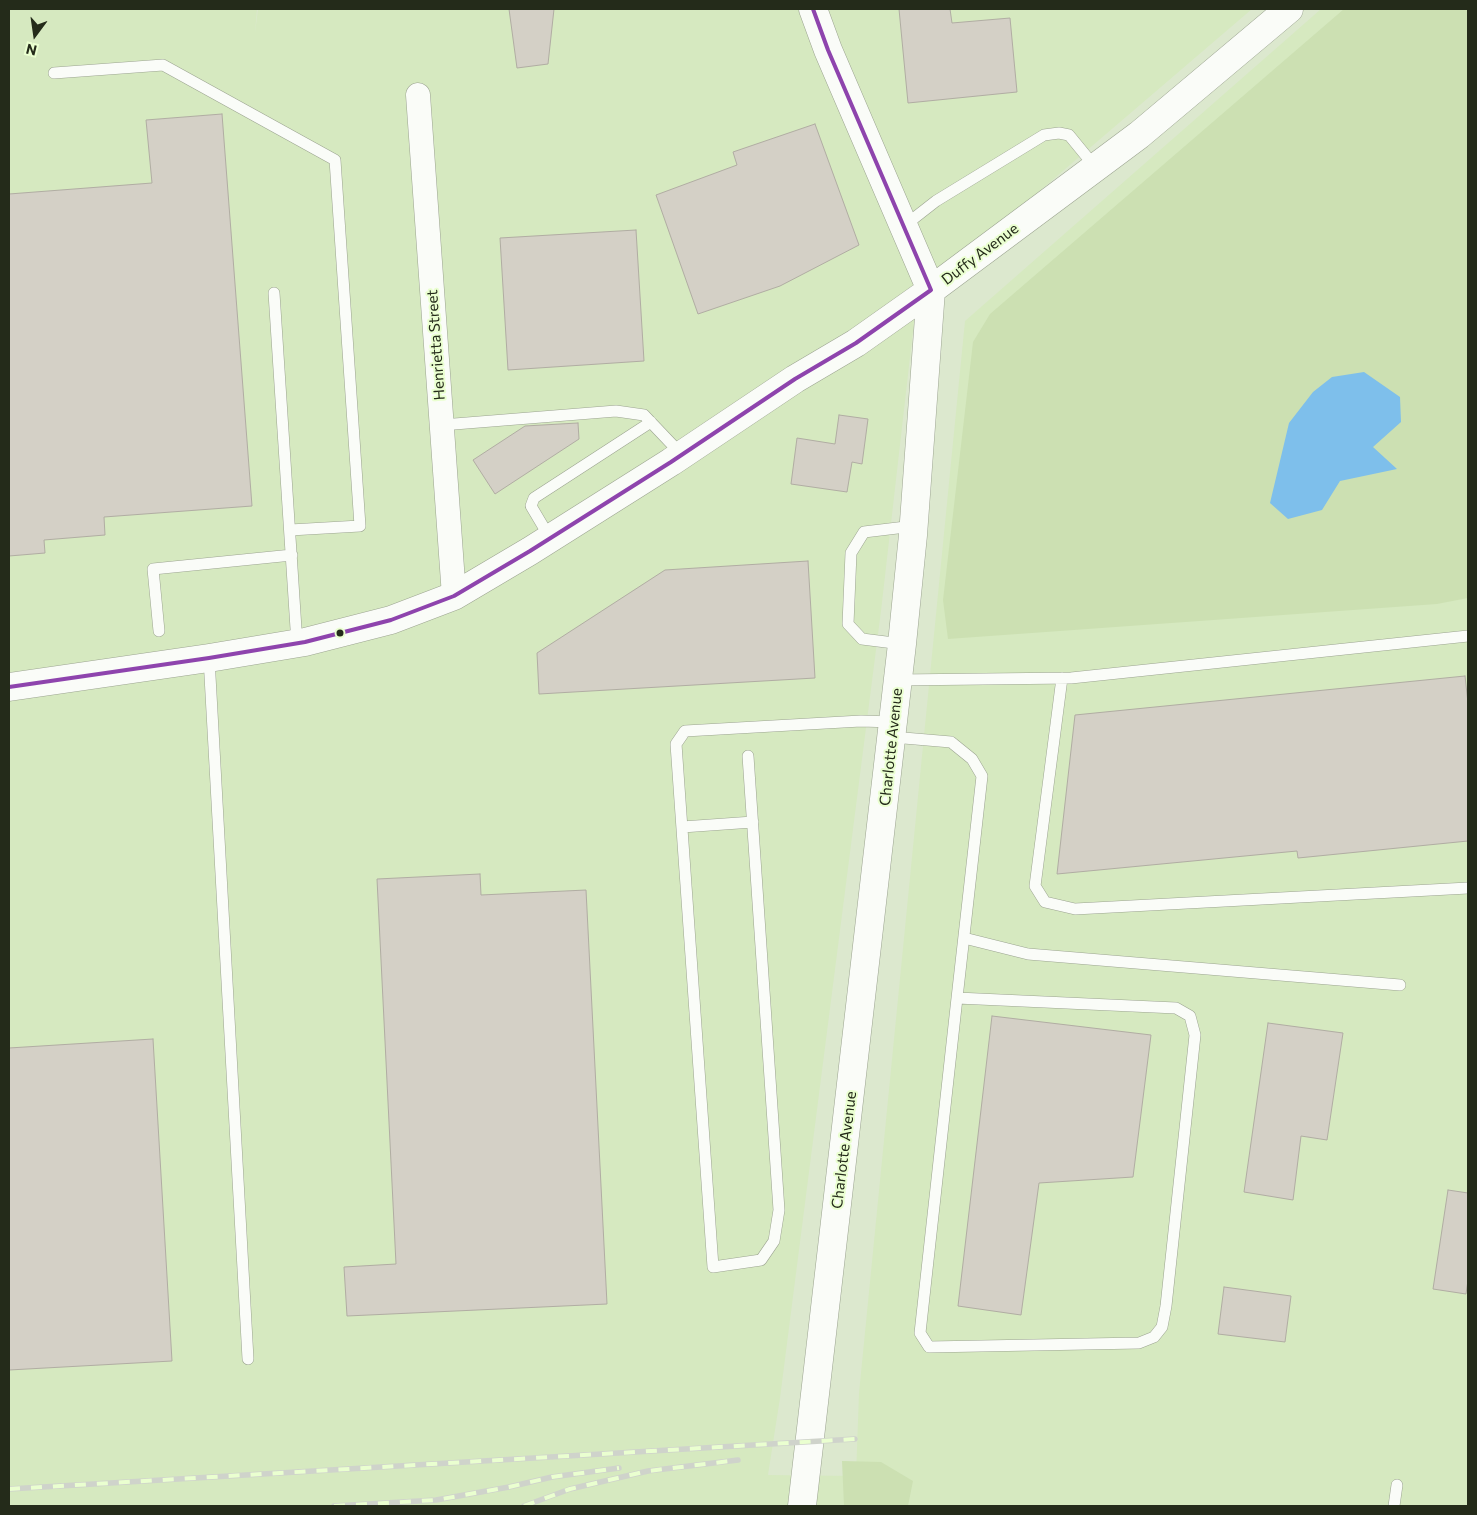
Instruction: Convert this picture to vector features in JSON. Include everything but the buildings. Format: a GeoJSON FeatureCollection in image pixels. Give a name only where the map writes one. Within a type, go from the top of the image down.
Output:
{"type":"FeatureCollection","features":[{"type":"Feature","properties":{"kind":"street","name":"Charlotte Avenue"},"geometry":{"type":"LineString","coordinates":[[802,1506],[893,730],[914,526],[931,290],[828,50],[813,9]]}},
{"type":"Feature","properties":{"kind":"street","name":"Duffy Avenue"},"geometry":{"type":"LineString","coordinates":[[9,687],[297,644],[391,620],[454,596],[682,455],[795,379],[856,342],[931,290],[1139,136],[1288,9]]}},
{"type":"Feature","properties":{"kind":"street","name":"Henrietta Street"},"geometry":{"type":"LineString","coordinates":[[418,95],[454,596]]}},
{"type":"Feature","properties":{"kind":"lane"},"geometry":{"type":"LineString","coordinates":[[54,73],[163,65],[335,160],[360,526],[290,530]]}},
{"type":"Feature","properties":{"kind":"lane"},"geometry":{"type":"LineString","coordinates":[[904,226],[936,201],[1044,135],[1060,133],[1069,136],[1096,168]]}},
{"type":"Feature","properties":{"kind":"lane"},"geometry":{"type":"LineString","coordinates":[[274,293],[297,644]]}},
{"type":"Feature","properties":{"kind":"lane"},"geometry":{"type":"LineString","coordinates":[[442,425],[616,411],[644,415],[682,455]]}},
{"type":"Feature","properties":{"kind":"lane"},"geometry":{"type":"LineString","coordinates":[[550,538],[531,506],[534,498],[651,422]]}},
{"type":"Feature","properties":{"kind":"lane"},"geometry":{"type":"LineString","coordinates":[[902,644],[862,639],[848,624],[851,553],[864,532],[914,526]]}},
{"type":"Feature","properties":{"kind":"lane"},"geometry":{"type":"LineString","coordinates":[[160,631],[153,569],[292,555]]}},
{"type":"Feature","properties":{"kind":"lane"},"geometry":{"type":"LineString","coordinates":[[898,680],[1062,678],[1468,636]]}},
{"type":"Feature","properties":{"kind":"lane"},"geometry":{"type":"LineString","coordinates":[[210,658],[248,1359]]}},
{"type":"Feature","properties":{"kind":"lane"},"geometry":{"type":"LineString","coordinates":[[1062,678],[1035,886],[1045,902],[1075,909],[1468,888]]}},
{"type":"Feature","properties":{"kind":"lane"},"geometry":{"type":"LineString","coordinates":[[748,756],[779,1210],[774,1241],[761,1260],[713,1267],[676,744],[684,731],[861,721],[893,730],[952,742],[972,759],[982,776],[957,998],[920,1333],[928,1347],[1140,1343],[1154,1337],[1162,1327],[1166,1306],[1195,1034],[1190,1016],[1176,1008],[957,998]]}},
{"type":"Feature","properties":{"kind":"lane"},"geometry":{"type":"LineString","coordinates":[[682,827],[753,822]]}},
{"type":"Feature","properties":{"kind":"lane"},"geometry":{"type":"LineString","coordinates":[[964,938],[1028,954],[1400,985]]}},
{"type":"Feature","properties":{"kind":"lane"},"geometry":{"type":"LineString","coordinates":[[1394,1506],[1397,1485]]}},
{"type":"Feature","properties":{"kind":"shaded area"},"geometry":{"type":"Polygon","coordinates":[[[9,9],[257,9],[255,33],[258,9],[1252,9],[917,296],[881,611],[780,1398],[768,1475],[856,1476],[859,1393],[965,321],[1321,9],[1468,9],[1468,1506],[9,1506],[9,9]]]}},
{"type":"Feature","properties":{"kind":"shaded area"},"geometry":{"type":"Polygon","coordinates":[[[1344,9],[1468,9],[1468,598],[1437,604],[948,639],[943,600],[973,342],[990,314],[1344,9]]]}},
{"type":"Feature","properties":{"kind":"shaded area"},"geometry":{"type":"Polygon","coordinates":[[[842,1461],[881,1462],[913,1481],[908,1506],[844,1506],[842,1461]]]}},
{"type":"Feature","properties":{"kind":"water"},"geometry":{"type":"Polygon","coordinates":[[[1364,372],[1400,397],[1401,422],[1373,447],[1397,469],[1340,481],[1322,510],[1288,519],[1270,503],[1289,423],[1313,392],[1332,377],[1364,372]]]}},
{"type":"Feature","properties":{"kind":"railway"},"geometry":{"type":"LineString","coordinates":[[9,1489],[855,1439]]}},
{"type":"Feature","properties":{"kind":"railway"},"geometry":{"type":"LineString","coordinates":[[524,1506],[570,1489],[648,1471],[738,1460]]}},
{"type":"Feature","properties":{"kind":"railway"},"geometry":{"type":"LineString","coordinates":[[334,1506],[436,1500],[552,1477],[619,1468]]}},
{"type":"Feature","properties":{"kind":"transit line"},"geometry":{"type":"LineString","coordinates":[[813,9],[828,50],[931,290]]}},
{"type":"Feature","properties":{"kind":"transit line"},"geometry":{"type":"LineString","coordinates":[[9,687],[305,642],[391,620],[454,596],[530,551],[671,462],[795,379],[856,343],[931,290]]}}]}
